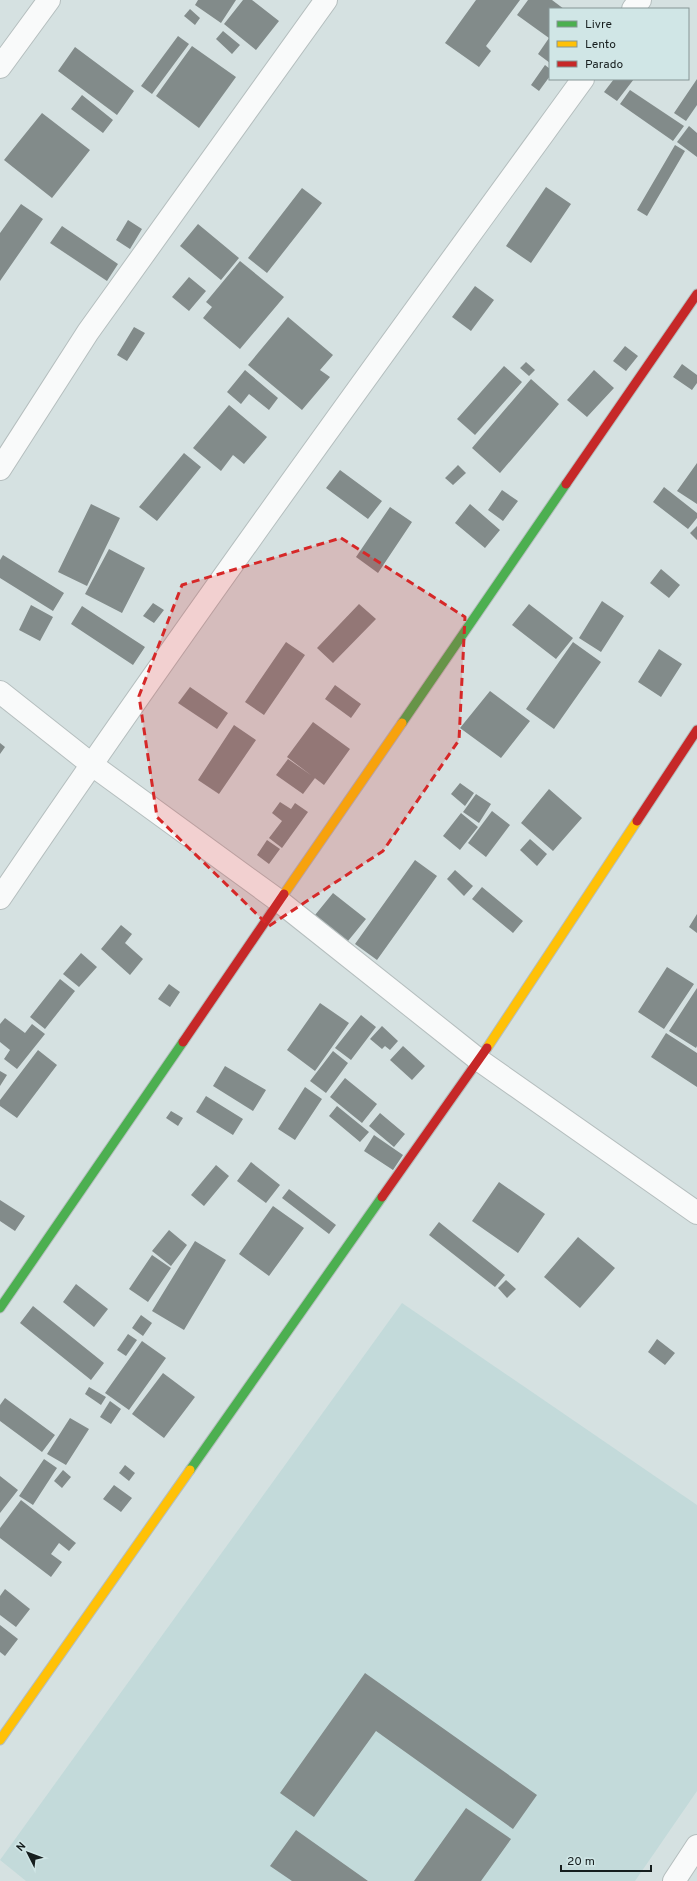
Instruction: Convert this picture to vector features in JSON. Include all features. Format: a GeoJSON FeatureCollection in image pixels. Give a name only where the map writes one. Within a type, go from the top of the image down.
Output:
{"type":"FeatureCollection","features":[{"type":"Feature","properties":{"kind":"street"},"geometry":{"type":"LineString","coordinates":[[0,66],[49,0]]}},
{"type":"Feature","properties":{"kind":"street"},"geometry":{"type":"LineString","coordinates":[[0,469],[88,332],[326,0]]}},
{"type":"Feature","properties":{"kind":"street"},"geometry":{"type":"LineString","coordinates":[[634,8],[640,0]]}},
{"type":"Feature","properties":{"kind":"street"},"geometry":{"type":"LineString","coordinates":[[0,898],[91,764],[308,459],[581,80]]}},
{"type":"Feature","properties":{"kind":"street"},"geometry":{"type":"LineString","coordinates":[[0,1308],[697,294]]}},
{"type":"Feature","properties":{"kind":"street"},"geometry":{"type":"LineString","coordinates":[[0,692],[91,764],[279,901],[479,1060],[697,1214]]}},
{"type":"Feature","properties":{"kind":"street"},"geometry":{"type":"LineString","coordinates":[[0,1740],[479,1060],[697,730]]}},
{"type":"Feature","properties":{"kind":"street"},"geometry":{"type":"LineString","coordinates":[[674,1881],[697,1846]]}},
{"type":"Feature","properties":{"kind":"highlighted area"},"geometry":{"type":"Polygon","coordinates":[[[341,538],[465,617],[459,740],[383,851],[269,926],[157,817],[139,696],[182,585],[341,538]]]}},
{"type":"Feature","properties":{"kind":"shaded area"},"geometry":{"type":"Polygon","coordinates":[[[402,1303],[697,1505],[697,1791],[635,1881],[26,1881],[0,1860],[402,1303]]]}},
{"type":"Feature","properties":{"kind":"building"},"geometry":{"type":"Polygon","coordinates":[[[198,0],[236,0],[221,23],[195,5],[198,0]]]}},
{"type":"Feature","properties":{"kind":"building"},"geometry":{"type":"Polygon","coordinates":[[[243,0],[252,0],[279,21],[256,50],[224,24],[243,0]]]}},
{"type":"Feature","properties":{"kind":"building"},"geometry":{"type":"Polygon","coordinates":[[[476,0],[520,0],[486,46],[491,51],[479,67],[445,43],[476,0]]]}},
{"type":"Feature","properties":{"kind":"building"},"geometry":{"type":"Polygon","coordinates":[[[528,0],[552,0],[563,8],[549,8],[549,38],[517,15],[528,0]]]}},
{"type":"Feature","properties":{"kind":"building"},"geometry":{"type":"Polygon","coordinates":[[[190,9],[200,18],[195,25],[184,16],[190,9]]]}},
{"type":"Feature","properties":{"kind":"building"},"geometry":{"type":"Polygon","coordinates":[[[223,31],[240,45],[232,54],[216,39],[223,31]]]}},
{"type":"Feature","properties":{"kind":"building"},"geometry":{"type":"Polygon","coordinates":[[[178,36],[189,44],[152,94],[141,86],[178,36]]]}},
{"type":"Feature","properties":{"kind":"building"},"geometry":{"type":"Polygon","coordinates":[[[549,38],[549,62],[538,54],[549,38]]]}},
{"type":"Feature","properties":{"kind":"building"},"geometry":{"type":"Polygon","coordinates":[[[192,46],[236,77],[199,128],[156,96],[192,46]]]}},
{"type":"Feature","properties":{"kind":"building"},"geometry":{"type":"Polygon","coordinates":[[[75,47],[134,91],[117,115],[58,71],[75,47]]]}},
{"type":"Feature","properties":{"kind":"building"},"geometry":{"type":"Polygon","coordinates":[[[545,65],[549,68],[549,77],[539,91],[531,85],[545,65]]]}},
{"type":"Feature","properties":{"kind":"building"},"geometry":{"type":"Polygon","coordinates":[[[697,79],[697,105],[686,121],[674,113],[697,79]]]}},
{"type":"Feature","properties":{"kind":"building"},"geometry":{"type":"Polygon","coordinates":[[[613,80],[633,80],[617,101],[604,92],[613,80]]]}},
{"type":"Feature","properties":{"kind":"building"},"geometry":{"type":"Polygon","coordinates":[[[630,90],[684,126],[673,141],[620,104],[630,90]]]}},
{"type":"Feature","properties":{"kind":"building"},"geometry":{"type":"Polygon","coordinates":[[[82,95],[113,120],[103,133],[71,109],[82,95]]]}},
{"type":"Feature","properties":{"kind":"building"},"geometry":{"type":"Polygon","coordinates":[[[42,113],[90,150],[52,198],[4,160],[42,113]]]}},
{"type":"Feature","properties":{"kind":"building"},"geometry":{"type":"Polygon","coordinates":[[[689,126],[697,133],[697,157],[677,142],[689,126]]]}},
{"type":"Feature","properties":{"kind":"building"},"geometry":{"type":"Polygon","coordinates":[[[675,145],[685,151],[647,216],[637,210],[675,145]]]}},
{"type":"Feature","properties":{"kind":"building"},"geometry":{"type":"Polygon","coordinates":[[[546,187],[571,204],[531,263],[506,246],[546,187]]]}},
{"type":"Feature","properties":{"kind":"building"},"geometry":{"type":"Polygon","coordinates":[[[302,188],[322,203],[267,273],[248,258],[302,188]]]}},
{"type":"Feature","properties":{"kind":"building"},"geometry":{"type":"Polygon","coordinates":[[[21,204],[43,219],[0,281],[0,233],[21,204]]]}},
{"type":"Feature","properties":{"kind":"building"},"geometry":{"type":"Polygon","coordinates":[[[128,220],[142,229],[130,249],[116,240],[128,220]]]}},
{"type":"Feature","properties":{"kind":"building"},"geometry":{"type":"Polygon","coordinates":[[[198,224],[239,258],[221,280],[180,246],[198,224]]]}},
{"type":"Feature","properties":{"kind":"building"},"geometry":{"type":"Polygon","coordinates":[[[62,226],[118,264],[107,281],[50,243],[62,226]]]}},
{"type":"Feature","properties":{"kind":"building"},"geometry":{"type":"Polygon","coordinates":[[[240,261],[284,297],[240,349],[203,318],[212,307],[206,302],[240,261]]]}},
{"type":"Feature","properties":{"kind":"building"},"geometry":{"type":"Polygon","coordinates":[[[189,277],[206,291],[189,311],[172,297],[189,277]]]}},
{"type":"Feature","properties":{"kind":"building"},"geometry":{"type":"Polygon","coordinates":[[[475,286],[494,300],[471,331],[452,317],[475,286]]]}},
{"type":"Feature","properties":{"kind":"building"},"geometry":{"type":"Polygon","coordinates":[[[288,317],[333,355],[320,370],[330,377],[302,410],[248,365],[288,317]]]}},
{"type":"Feature","properties":{"kind":"building"},"geometry":{"type":"Polygon","coordinates":[[[134,327],[145,333],[127,361],[117,355],[134,327]]]}},
{"type":"Feature","properties":{"kind":"building"},"geometry":{"type":"Polygon","coordinates":[[[625,346],[638,356],[626,371],[613,361],[625,346]]]}},
{"type":"Feature","properties":{"kind":"building"},"geometry":{"type":"Polygon","coordinates":[[[526,362],[535,370],[529,376],[520,368],[526,362]]]}},
{"type":"Feature","properties":{"kind":"building"},"geometry":{"type":"Polygon","coordinates":[[[682,364],[697,375],[697,383],[692,390],[673,377],[682,364]]]}},
{"type":"Feature","properties":{"kind":"building"},"geometry":{"type":"Polygon","coordinates":[[[504,366],[522,382],[475,435],[457,419],[504,366]]]}},
{"type":"Feature","properties":{"kind":"building"},"geometry":{"type":"Polygon","coordinates":[[[245,370],[278,398],[269,410],[249,394],[241,404],[227,392],[245,370]]]}},
{"type":"Feature","properties":{"kind":"building"},"geometry":{"type":"Polygon","coordinates":[[[594,370],[614,388],[587,417],[567,400],[594,370]]]}},
{"type":"Feature","properties":{"kind":"building"},"geometry":{"type":"Polygon","coordinates":[[[531,379],[559,404],[500,473],[472,448],[531,379]]]}},
{"type":"Feature","properties":{"kind":"building"},"geometry":{"type":"Polygon","coordinates":[[[229,405],[267,437],[244,464],[233,455],[221,471],[193,448],[229,405]]]}},
{"type":"Feature","properties":{"kind":"building"},"geometry":{"type":"Polygon","coordinates":[[[184,453],[201,467],[157,521],[139,507],[184,453]]]}},
{"type":"Feature","properties":{"kind":"building"},"geometry":{"type":"Polygon","coordinates":[[[697,463],[697,504],[677,491],[697,463]]]}},
{"type":"Feature","properties":{"kind":"building"},"geometry":{"type":"Polygon","coordinates":[[[458,465],[466,473],[453,485],[445,478],[458,465]]]}},
{"type":"Feature","properties":{"kind":"building"},"geometry":{"type":"Polygon","coordinates":[[[340,470],[382,501],[368,519],[326,488],[340,470]]]}},
{"type":"Feature","properties":{"kind":"building"},"geometry":{"type":"Polygon","coordinates":[[[664,487],[697,513],[697,518],[688,529],[653,502],[664,487]]]}},
{"type":"Feature","properties":{"kind":"building"},"geometry":{"type":"Polygon","coordinates":[[[502,490],[518,501],[503,521],[488,510],[502,490]]]}},
{"type":"Feature","properties":{"kind":"building"},"geometry":{"type":"Polygon","coordinates":[[[91,504],[120,518],[87,586],[58,572],[91,504]]]}},
{"type":"Feature","properties":{"kind":"building"},"geometry":{"type":"Polygon","coordinates":[[[470,504],[500,530],[485,548],[455,523],[470,504]]]}},
{"type":"Feature","properties":{"kind":"building"},"geometry":{"type":"Polygon","coordinates":[[[390,507],[412,522],[378,573],[356,557],[390,507]]]}},
{"type":"Feature","properties":{"kind":"building"},"geometry":{"type":"Polygon","coordinates":[[[697,526],[697,540],[690,533],[697,526]]]}},
{"type":"Feature","properties":{"kind":"building"},"geometry":{"type":"Polygon","coordinates":[[[109,549],[145,568],[122,613],[85,594],[109,549]]]}},
{"type":"Feature","properties":{"kind":"building"},"geometry":{"type":"Polygon","coordinates":[[[3,555],[64,593],[53,611],[0,578],[0,560],[3,555]]]}},
{"type":"Feature","properties":{"kind":"building"},"geometry":{"type":"Polygon","coordinates":[[[661,569],[680,585],[669,598],[650,583],[661,569]]]}},
{"type":"Feature","properties":{"kind":"building"},"geometry":{"type":"Polygon","coordinates":[[[602,601],[624,616],[601,652],[579,638],[602,601]]]}},
{"type":"Feature","properties":{"kind":"building"},"geometry":{"type":"Polygon","coordinates":[[[153,603],[164,610],[154,623],[143,616],[153,603]]]}},
{"type":"Feature","properties":{"kind":"building"},"geometry":{"type":"Polygon","coordinates":[[[359,604],[376,619],[333,663],[317,648],[359,604]]]}},
{"type":"Feature","properties":{"kind":"building"},"geometry":{"type":"Polygon","coordinates":[[[529,604],[573,638],[556,659],[512,625],[529,604]]]}},
{"type":"Feature","properties":{"kind":"building"},"geometry":{"type":"Polygon","coordinates":[[[31,605],[53,617],[40,641],[19,630],[31,605]]]}},
{"type":"Feature","properties":{"kind":"building"},"geometry":{"type":"Polygon","coordinates":[[[82,606],[145,647],[133,665],[71,624],[82,606]]]}},
{"type":"Feature","properties":{"kind":"building"},"geometry":{"type":"Polygon","coordinates":[[[286,642],[305,655],[264,715],[245,702],[286,642]]]}},
{"type":"Feature","properties":{"kind":"building"},"geometry":{"type":"Polygon","coordinates":[[[573,642],[601,662],[554,729],[526,709],[573,642]]]}},
{"type":"Feature","properties":{"kind":"building"},"geometry":{"type":"Polygon","coordinates":[[[659,649],[682,664],[661,697],[638,682],[659,649]]]}},
{"type":"Feature","properties":{"kind":"building"},"geometry":{"type":"Polygon","coordinates":[[[335,685],[361,704],[351,718],[325,699],[335,685]]]}},
{"type":"Feature","properties":{"kind":"building"},"geometry":{"type":"Polygon","coordinates":[[[190,687],[228,713],[217,729],[178,703],[190,687]]]}},
{"type":"Feature","properties":{"kind":"building"},"geometry":{"type":"Polygon","coordinates":[[[490,691],[530,721],[501,758],[460,728],[490,691]]]}},
{"type":"Feature","properties":{"kind":"building"},"geometry":{"type":"Polygon","coordinates":[[[313,722],[350,749],[324,785],[287,757],[313,722]]]}},
{"type":"Feature","properties":{"kind":"building"},"geometry":{"type":"Polygon","coordinates":[[[234,725],[256,740],[219,794],[198,780],[234,725]]]}},
{"type":"Feature","properties":{"kind":"building"},"geometry":{"type":"Polygon","coordinates":[[[0,743],[5,747],[0,754],[0,743]]]}},
{"type":"Feature","properties":{"kind":"building"},"geometry":{"type":"Polygon","coordinates":[[[288,759],[315,778],[303,794],[276,775],[288,759]]]}},
{"type":"Feature","properties":{"kind":"building"},"geometry":{"type":"Polygon","coordinates":[[[460,783],[474,793],[465,806],[451,794],[460,783]]]}},
{"type":"Feature","properties":{"kind":"building"},"geometry":{"type":"Polygon","coordinates":[[[549,789],[582,818],[553,851],[521,823],[549,789]]]}},
{"type":"Feature","properties":{"kind":"building"},"geometry":{"type":"Polygon","coordinates":[[[476,794],[491,804],[479,823],[463,812],[476,794]]]}},
{"type":"Feature","properties":{"kind":"building"},"geometry":{"type":"Polygon","coordinates":[[[280,802],[291,809],[295,803],[308,812],[282,848],[269,838],[282,821],[272,813],[280,802]]]}},
{"type":"Feature","properties":{"kind":"building"},"geometry":{"type":"Polygon","coordinates":[[[492,811],[510,825],[486,857],[468,843],[492,811]]]}},
{"type":"Feature","properties":{"kind":"building"},"geometry":{"type":"Polygon","coordinates":[[[461,813],[478,827],[460,850],[443,836],[461,813]]]}},
{"type":"Feature","properties":{"kind":"building"},"geometry":{"type":"Polygon","coordinates":[[[530,839],[547,854],[537,866],[520,850],[530,839]]]}},
{"type":"Feature","properties":{"kind":"building"},"geometry":{"type":"Polygon","coordinates":[[[267,840],[280,849],[269,864],[257,855],[267,840]]]}},
{"type":"Feature","properties":{"kind":"building"},"geometry":{"type":"Polygon","coordinates":[[[415,860],[437,876],[377,960],[355,944],[415,860]]]}},
{"type":"Feature","properties":{"kind":"building"},"geometry":{"type":"Polygon","coordinates":[[[455,870],[473,886],[464,896],[447,879],[455,870]]]}},
{"type":"Feature","properties":{"kind":"building"},"geometry":{"type":"Polygon","coordinates":[[[482,887],[523,921],[513,933],[472,899],[482,887]]]}},
{"type":"Feature","properties":{"kind":"building"},"geometry":{"type":"Polygon","coordinates":[[[333,893],[366,919],[348,941],[315,915],[333,893]]]}},
{"type":"Feature","properties":{"kind":"building"},"geometry":{"type":"Polygon","coordinates":[[[697,914],[697,933],[689,927],[697,914]]]}},
{"type":"Feature","properties":{"kind":"building"},"geometry":{"type":"Polygon","coordinates":[[[121,925],[132,934],[125,943],[143,959],[130,975],[101,949],[121,925]]]}},
{"type":"Feature","properties":{"kind":"building"},"geometry":{"type":"Polygon","coordinates":[[[81,953],[97,967],[79,987],[63,974],[81,953]]]}},
{"type":"Feature","properties":{"kind":"building"},"geometry":{"type":"Polygon","coordinates":[[[667,967],[694,984],[664,1029],[638,1012],[667,967]]]}},
{"type":"Feature","properties":{"kind":"building"},"geometry":{"type":"Polygon","coordinates":[[[60,979],[75,991],[45,1029],[30,1017],[60,979]]]}},
{"type":"Feature","properties":{"kind":"building"},"geometry":{"type":"Polygon","coordinates":[[[169,984],[180,992],[170,1007],[158,999],[169,984]]]}},
{"type":"Feature","properties":{"kind":"building"},"geometry":{"type":"Polygon","coordinates":[[[697,988],[697,1046],[696,1048],[669,1031],[697,988]]]}},
{"type":"Feature","properties":{"kind":"building"},"geometry":{"type":"Polygon","coordinates":[[[320,1003],[349,1023],[315,1071],[287,1050],[320,1003]]]}},
{"type":"Feature","properties":{"kind":"building"},"geometry":{"type":"Polygon","coordinates":[[[361,1015],[376,1027],[351,1060],[335,1048],[361,1015]]]}},
{"type":"Feature","properties":{"kind":"building"},"geometry":{"type":"Polygon","coordinates":[[[5,1018],[25,1033],[32,1024],[45,1034],[17,1069],[4,1059],[10,1050],[0,1042],[0,1024],[5,1018]]]}},
{"type":"Feature","properties":{"kind":"building"},"geometry":{"type":"Polygon","coordinates":[[[382,1026],[398,1041],[390,1050],[385,1046],[382,1049],[370,1039],[382,1026]]]}},
{"type":"Feature","properties":{"kind":"building"},"geometry":{"type":"Polygon","coordinates":[[[666,1033],[697,1053],[697,1087],[651,1057],[666,1033]]]}},
{"type":"Feature","properties":{"kind":"building"},"geometry":{"type":"Polygon","coordinates":[[[403,1046],[425,1066],[412,1080],[390,1060],[403,1046]]]}},
{"type":"Feature","properties":{"kind":"building"},"geometry":{"type":"Polygon","coordinates":[[[38,1050],[57,1065],[17,1118],[0,1106],[0,1100],[38,1050]]]}},
{"type":"Feature","properties":{"kind":"building"},"geometry":{"type":"Polygon","coordinates":[[[333,1051],[348,1063],[326,1093],[310,1081],[333,1051]]]}},
{"type":"Feature","properties":{"kind":"building"},"geometry":{"type":"Polygon","coordinates":[[[225,1066],[266,1090],[253,1111],[213,1086],[225,1066]]]}},
{"type":"Feature","properties":{"kind":"building"},"geometry":{"type":"Polygon","coordinates":[[[0,1071],[7,1075],[0,1086],[0,1071]]]}},
{"type":"Feature","properties":{"kind":"building"},"geometry":{"type":"Polygon","coordinates":[[[345,1078],[377,1104],[362,1123],[330,1097],[345,1078]]]}},
{"type":"Feature","properties":{"kind":"building"},"geometry":{"type":"Polygon","coordinates":[[[305,1087],[322,1099],[295,1140],[278,1129],[305,1087]]]}},
{"type":"Feature","properties":{"kind":"building"},"geometry":{"type":"Polygon","coordinates":[[[206,1096],[243,1119],[233,1135],[196,1112],[206,1096]]]}},
{"type":"Feature","properties":{"kind":"building"},"geometry":{"type":"Polygon","coordinates":[[[337,1106],[369,1132],[360,1142],[329,1116],[337,1106]]]}},
{"type":"Feature","properties":{"kind":"building"},"geometry":{"type":"Polygon","coordinates":[[[171,1111],[183,1118],[178,1126],[166,1118],[171,1111]]]}},
{"type":"Feature","properties":{"kind":"building"},"geometry":{"type":"Polygon","coordinates":[[[380,1113],[405,1134],[394,1147],[369,1126],[380,1113]]]}},
{"type":"Feature","properties":{"kind":"building"},"geometry":{"type":"Polygon","coordinates":[[[374,1135],[403,1155],[393,1170],[364,1151],[374,1135]]]}},
{"type":"Feature","properties":{"kind":"building"},"geometry":{"type":"Polygon","coordinates":[[[251,1162],[280,1185],[266,1203],[237,1181],[251,1162]]]}},
{"type":"Feature","properties":{"kind":"building"},"geometry":{"type":"Polygon","coordinates":[[[216,1165],[229,1176],[204,1206],[191,1195],[216,1165]]]}},
{"type":"Feature","properties":{"kind":"building"},"geometry":{"type":"Polygon","coordinates":[[[499,1182],[545,1214],[518,1253],[472,1221],[499,1182]]]}},
{"type":"Feature","properties":{"kind":"building"},"geometry":{"type":"Polygon","coordinates":[[[289,1189],[336,1225],[329,1234],[282,1198],[289,1189]]]}},
{"type":"Feature","properties":{"kind":"building"},"geometry":{"type":"Polygon","coordinates":[[[0,1200],[25,1216],[15,1231],[0,1221],[0,1200]]]}},
{"type":"Feature","properties":{"kind":"building"},"geometry":{"type":"Polygon","coordinates":[[[273,1206],[304,1228],[269,1276],[239,1254],[273,1206]]]}},
{"type":"Feature","properties":{"kind":"building"},"geometry":{"type":"Polygon","coordinates":[[[439,1222],[505,1275],[495,1287],[429,1235],[439,1222]]]}},
{"type":"Feature","properties":{"kind":"building"},"geometry":{"type":"Polygon","coordinates":[[[169,1230],[187,1245],[171,1266],[152,1251],[169,1230]]]}},
{"type":"Feature","properties":{"kind":"building"},"geometry":{"type":"Polygon","coordinates":[[[578,1237],[615,1268],[580,1308],[544,1277],[578,1237]]]}},
{"type":"Feature","properties":{"kind":"building"},"geometry":{"type":"Polygon","coordinates":[[[195,1241],[226,1260],[184,1330],[152,1311],[195,1241]]]}},
{"type":"Feature","properties":{"kind":"building"},"geometry":{"type":"Polygon","coordinates":[[[152,1255],[171,1268],[148,1302],[129,1289],[152,1255]]]}},
{"type":"Feature","properties":{"kind":"building"},"geometry":{"type":"Polygon","coordinates":[[[506,1280],[516,1289],[507,1298],[498,1288],[506,1280]]]}},
{"type":"Feature","properties":{"kind":"building"},"geometry":{"type":"Polygon","coordinates":[[[76,1284],[108,1309],[94,1327],[63,1302],[76,1284]]]}},
{"type":"Feature","properties":{"kind":"building"},"geometry":{"type":"Polygon","coordinates":[[[33,1306],[104,1363],[91,1380],[20,1323],[33,1306]]]}},
{"type":"Feature","properties":{"kind":"building"},"geometry":{"type":"Polygon","coordinates":[[[141,1315],[152,1323],[143,1336],[132,1328],[141,1315]]]}},
{"type":"Feature","properties":{"kind":"building"},"geometry":{"type":"Polygon","coordinates":[[[128,1334],[137,1340],[126,1356],[117,1350],[128,1334]]]}},
{"type":"Feature","properties":{"kind":"building"},"geometry":{"type":"Polygon","coordinates":[[[657,1339],[675,1353],[665,1365],[648,1352],[657,1339]]]}},
{"type":"Feature","properties":{"kind":"building"},"geometry":{"type":"Polygon","coordinates":[[[142,1341],[166,1358],[129,1410],[105,1393],[142,1341]]]}},
{"type":"Feature","properties":{"kind":"building"},"geometry":{"type":"Polygon","coordinates":[[[163,1373],[195,1397],[164,1438],[132,1414],[163,1373]]]}},
{"type":"Feature","properties":{"kind":"building"},"geometry":{"type":"Polygon","coordinates":[[[89,1387],[106,1397],[101,1405],[85,1394],[89,1387]]]}},
{"type":"Feature","properties":{"kind":"building"},"geometry":{"type":"Polygon","coordinates":[[[5,1398],[55,1435],[42,1452],[0,1421],[0,1405],[5,1398]]]}},
{"type":"Feature","properties":{"kind":"building"},"geometry":{"type":"Polygon","coordinates":[[[110,1401],[121,1409],[111,1424],[100,1417],[110,1401]]]}},
{"type":"Feature","properties":{"kind":"building"},"geometry":{"type":"Polygon","coordinates":[[[70,1418],[89,1429],[66,1465],[47,1454],[70,1418]]]}},
{"type":"Feature","properties":{"kind":"building"},"geometry":{"type":"Polygon","coordinates":[[[44,1459],[57,1468],[33,1505],[19,1496],[44,1459]]]}},
{"type":"Feature","properties":{"kind":"building"},"geometry":{"type":"Polygon","coordinates":[[[125,1465],[135,1473],[129,1481],[119,1473],[125,1465]]]}},
{"type":"Feature","properties":{"kind":"building"},"geometry":{"type":"Polygon","coordinates":[[[63,1470],[71,1477],[62,1488],[54,1481],[63,1470]]]}},
{"type":"Feature","properties":{"kind":"building"},"geometry":{"type":"Polygon","coordinates":[[[0,1476],[18,1490],[0,1513],[0,1476]]]}},
{"type":"Feature","properties":{"kind":"building"},"geometry":{"type":"Polygon","coordinates":[[[114,1485],[132,1498],[121,1512],[103,1499],[114,1485]]]}},
{"type":"Feature","properties":{"kind":"building"},"geometry":{"type":"Polygon","coordinates":[[[21,1500],[76,1543],[69,1551],[59,1543],[51,1554],[62,1562],[51,1577],[0,1538],[0,1528],[21,1500]]]}},
{"type":"Feature","properties":{"kind":"building"},"geometry":{"type":"Polygon","coordinates":[[[5,1589],[30,1609],[16,1627],[0,1615],[0,1596],[5,1589]]]}},
{"type":"Feature","properties":{"kind":"building"},"geometry":{"type":"Polygon","coordinates":[[[0,1625],[18,1639],[5,1656],[0,1652],[0,1625]]]}},
{"type":"Feature","properties":{"kind":"building"},"geometry":{"type":"Polygon","coordinates":[[[365,1673],[537,1795],[513,1829],[376,1731],[314,1817],[280,1793],[365,1673]]]}},
{"type":"Feature","properties":{"kind":"building"},"geometry":{"type":"Polygon","coordinates":[[[466,1808],[511,1839],[481,1881],[414,1881],[466,1808]]]}},
{"type":"Feature","properties":{"kind":"building"},"geometry":{"type":"Polygon","coordinates":[[[296,1830],[368,1881],[292,1881],[270,1866],[296,1830]]]}},
{"type":"Feature","properties":{"kind":"traffic: fast"},"geometry":{"type":"LineString","coordinates":[[402,723],[566,484]]}},
{"type":"Feature","properties":{"kind":"traffic: fast"},"geometry":{"type":"LineString","coordinates":[[0,1308],[183,1042]]}},
{"type":"Feature","properties":{"kind":"traffic: fast"},"geometry":{"type":"LineString","coordinates":[[190,1470],[382,1197]]}},
{"type":"Feature","properties":{"kind":"traffic: slow"},"geometry":{"type":"LineString","coordinates":[[284,894],[402,723]]}},
{"type":"Feature","properties":{"kind":"traffic: slow"},"geometry":{"type":"LineString","coordinates":[[487,1048],[637,821]]}},
{"type":"Feature","properties":{"kind":"traffic: slow"},"geometry":{"type":"LineString","coordinates":[[0,1740],[190,1470]]}},
{"type":"Feature","properties":{"kind":"traffic: jam"},"geometry":{"type":"LineString","coordinates":[[566,484],[697,294]]}},
{"type":"Feature","properties":{"kind":"traffic: jam"},"geometry":{"type":"LineString","coordinates":[[637,821],[697,730]]}},
{"type":"Feature","properties":{"kind":"traffic: jam"},"geometry":{"type":"LineString","coordinates":[[183,1042],[284,894]]}},
{"type":"Feature","properties":{"kind":"traffic: jam"},"geometry":{"type":"LineString","coordinates":[[382,1197],[487,1048]]}}]}
